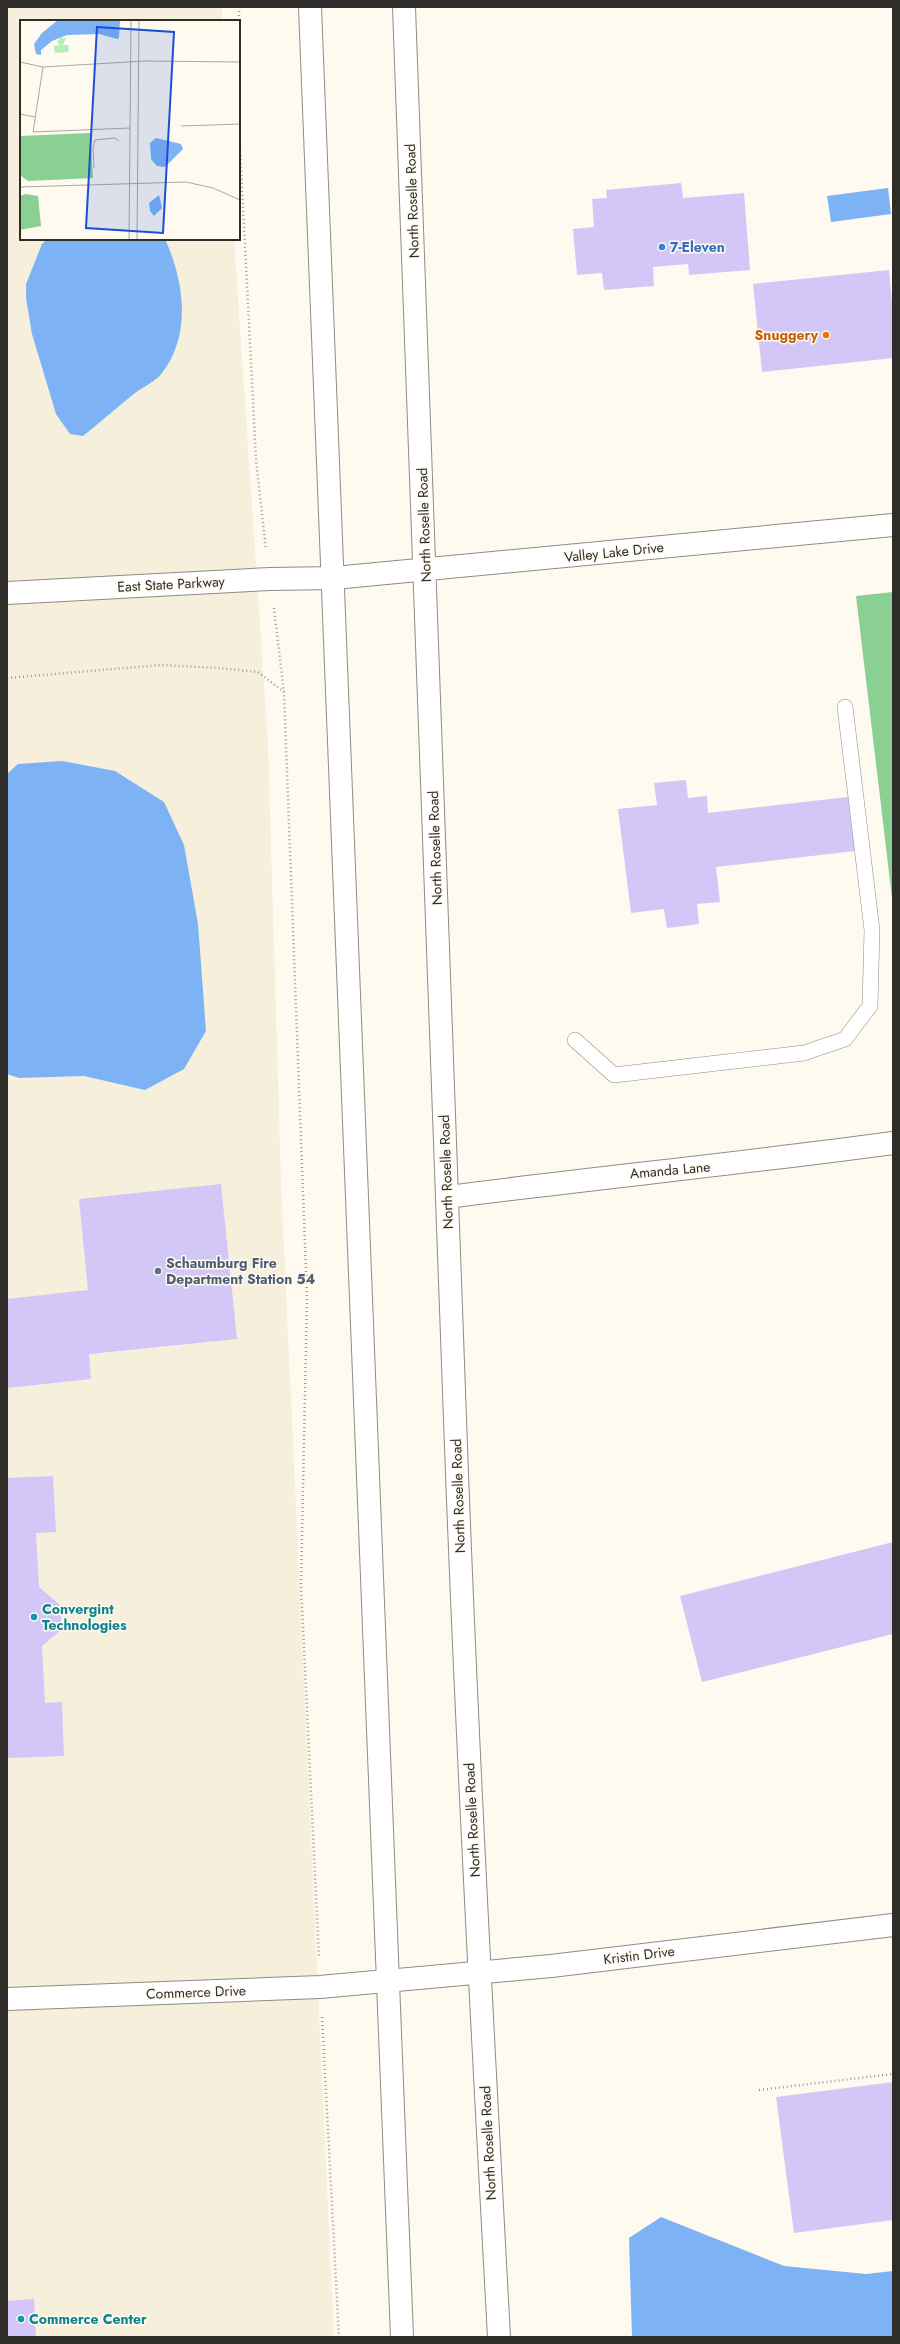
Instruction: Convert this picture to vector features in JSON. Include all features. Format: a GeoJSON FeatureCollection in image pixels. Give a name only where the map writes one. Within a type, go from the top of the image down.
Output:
{"type":"FeatureCollection","features":[{"type":"Feature","properties":{"kind":"main road"},"geometry":{"type":"LineString","coordinates":[[310,7],[334,578],[386,1980],[402,2337]]}},
{"type":"Feature","properties":{"kind":"main road","name":"North Roselle Road"},"geometry":{"type":"LineString","coordinates":[[404,7],[426,571],[456,1451],[479,1972],[499,2337]]}},
{"type":"Feature","properties":{"kind":"main road","name":"Valley Lake Drive"},"geometry":{"type":"LineString","coordinates":[[334,578],[426,571],[893,525]]}},
{"type":"Feature","properties":{"kind":"main road","name":"East State Parkway"},"geometry":{"type":"LineString","coordinates":[[7,592],[270,579],[334,578]]}},
{"type":"Feature","properties":{"kind":"main road","name":"Amanda Lane"},"geometry":{"type":"LineString","coordinates":[[447,1197],[628,1174],[733,1164],[893,1143]]}},
{"type":"Feature","properties":{"kind":"main road","name":"Kristin Drive"},"geometry":{"type":"LineString","coordinates":[[386,1980],[479,1972],[893,1925]]}},
{"type":"Feature","properties":{"kind":"main road","name":"Commerce Drive"},"geometry":{"type":"LineString","coordinates":[[7,1999],[320,1987],[386,1980]]}},
{"type":"Feature","properties":{"kind":"lane"},"geometry":{"type":"LineString","coordinates":[[575,1040],[614,1075],[804,1054],[845,1039],[870,1006],[872,930],[845,707]]}},
{"type":"Feature","properties":{"kind":"path"},"geometry":{"type":"LineString","coordinates":[[239,7],[239,20]]}},
{"type":"Feature","properties":{"kind":"path"},"geometry":{"type":"LineString","coordinates":[[240,137],[256,460]]}},
{"type":"Feature","properties":{"kind":"path"},"geometry":{"type":"LineString","coordinates":[[7,678],[161,665],[258,672],[284,693],[307,1297],[302,1585],[314,1872]]}},
{"type":"Feature","properties":{"kind":"path"},"geometry":{"type":"LineString","coordinates":[[759,2090],[893,2074]]}},
{"type":"Feature","properties":{"kind":"path"},"geometry":{"type":"LineString","coordinates":[[327,2107],[339,2337]]}},
{"type":"Feature","properties":{"kind":"shaded area"},"geometry":{"type":"Polygon","coordinates":[[[7,7],[222,7],[222,20],[20,20],[20,240],[234,240],[268,744],[281,1182],[334,2337],[7,2337],[7,7]]]}},
{"type":"Feature","properties":{"kind":"green space"},"geometry":{"type":"Polygon","coordinates":[[[893,592],[893,906],[856,596],[893,592]]]}},
{"type":"Feature","properties":{"kind":"water"},"geometry":{"type":"Polygon","coordinates":[[[888,188],[891,214],[831,222],[827,196],[888,188]]]}},
{"type":"Feature","properties":{"kind":"water"},"geometry":{"type":"Polygon","coordinates":[[[46,240],[165,240],[177,272],[182,307],[181,325],[178,342],[172,358],[159,376],[128,398],[83,436],[70,434],[56,414],[32,334],[26,298],[26,284],[42,244],[46,240]]]}},
{"type":"Feature","properties":{"kind":"water"},"geometry":{"type":"Polygon","coordinates":[[[62,761],[115,771],[164,802],[184,845],[198,924],[206,1031],[184,1069],[145,1090],[84,1076],[19,1078],[7,1074],[7,774],[18,764],[62,761]]]}},
{"type":"Feature","properties":{"kind":"water"},"geometry":{"type":"Polygon","coordinates":[[[661,2217],[784,2266],[866,2274],[893,2271],[893,2337],[632,2337],[629,2238],[661,2217]]]}},
{"type":"Feature","properties":{"kind":"building","name":"7-Eleven"},"geometry":{"type":"Polygon","coordinates":[[[681,183],[683,198],[744,193],[750,270],[689,275],[688,264],[653,267],[654,286],[604,290],[602,273],[577,275],[573,229],[594,227],[592,199],[607,198],[606,190],[681,183]]]}},
{"type":"Feature","properties":{"kind":"building","name":"Snuggery"},"geometry":{"type":"Polygon","coordinates":[[[889,270],[893,312],[893,358],[762,372],[753,284],[889,270]]]}},
{"type":"Feature","properties":{"kind":"building"},"geometry":{"type":"Polygon","coordinates":[[[686,780],[688,798],[707,796],[708,813],[848,797],[855,851],[716,867],[720,902],[697,904],[699,924],[667,928],[664,909],[631,913],[618,809],[657,805],[654,783],[686,780]]]}},
{"type":"Feature","properties":{"kind":"building","name":"Schaumburg Fire Department Station 54"},"geometry":{"type":"Polygon","coordinates":[[[221,1184],[237,1339],[89,1354],[91,1379],[7,1388],[7,1299],[88,1290],[79,1199],[221,1184]]]}},
{"type":"Feature","properties":{"kind":"building","name":"Convergint Technologies"},"geometry":{"type":"Polygon","coordinates":[[[53,1476],[56,1532],[36,1533],[39,1587],[60,1605],[62,1629],[42,1646],[45,1703],[62,1702],[64,1756],[7,1758],[7,1478],[53,1476]]]}},
{"type":"Feature","properties":{"kind":"building"},"geometry":{"type":"Polygon","coordinates":[[[893,1542],[893,1634],[702,1682],[680,1596],[893,1542]]]}},
{"type":"Feature","properties":{"kind":"building"},"geometry":{"type":"Polygon","coordinates":[[[893,2082],[893,2220],[794,2233],[776,2097],[893,2082]]]}},
{"type":"Feature","properties":{"kind":"building","name":"Commerce Center"},"geometry":{"type":"Polygon","coordinates":[[[34,2299],[36,2337],[7,2337],[7,2301],[34,2299]]]}},
{"type":"Feature","properties":{"kind":"place","name":"7-Eleven"},"geometry":{"type":"Point","coordinates":[662,247]}},
{"type":"Feature","properties":{"kind":"place","name":"Snuggery"},"geometry":{"type":"Point","coordinates":[826,335]}},
{"type":"Feature","properties":{"kind":"place","name":"Schaumburg Fire Department Station 54"},"geometry":{"type":"Point","coordinates":[158,1271]}},
{"type":"Feature","properties":{"kind":"place","name":"Convergint Technologies"},"geometry":{"type":"Point","coordinates":[34,1617]}},
{"type":"Feature","properties":{"kind":"place","name":"Commerce Center"},"geometry":{"type":"Point","coordinates":[21,2319]}}]}
